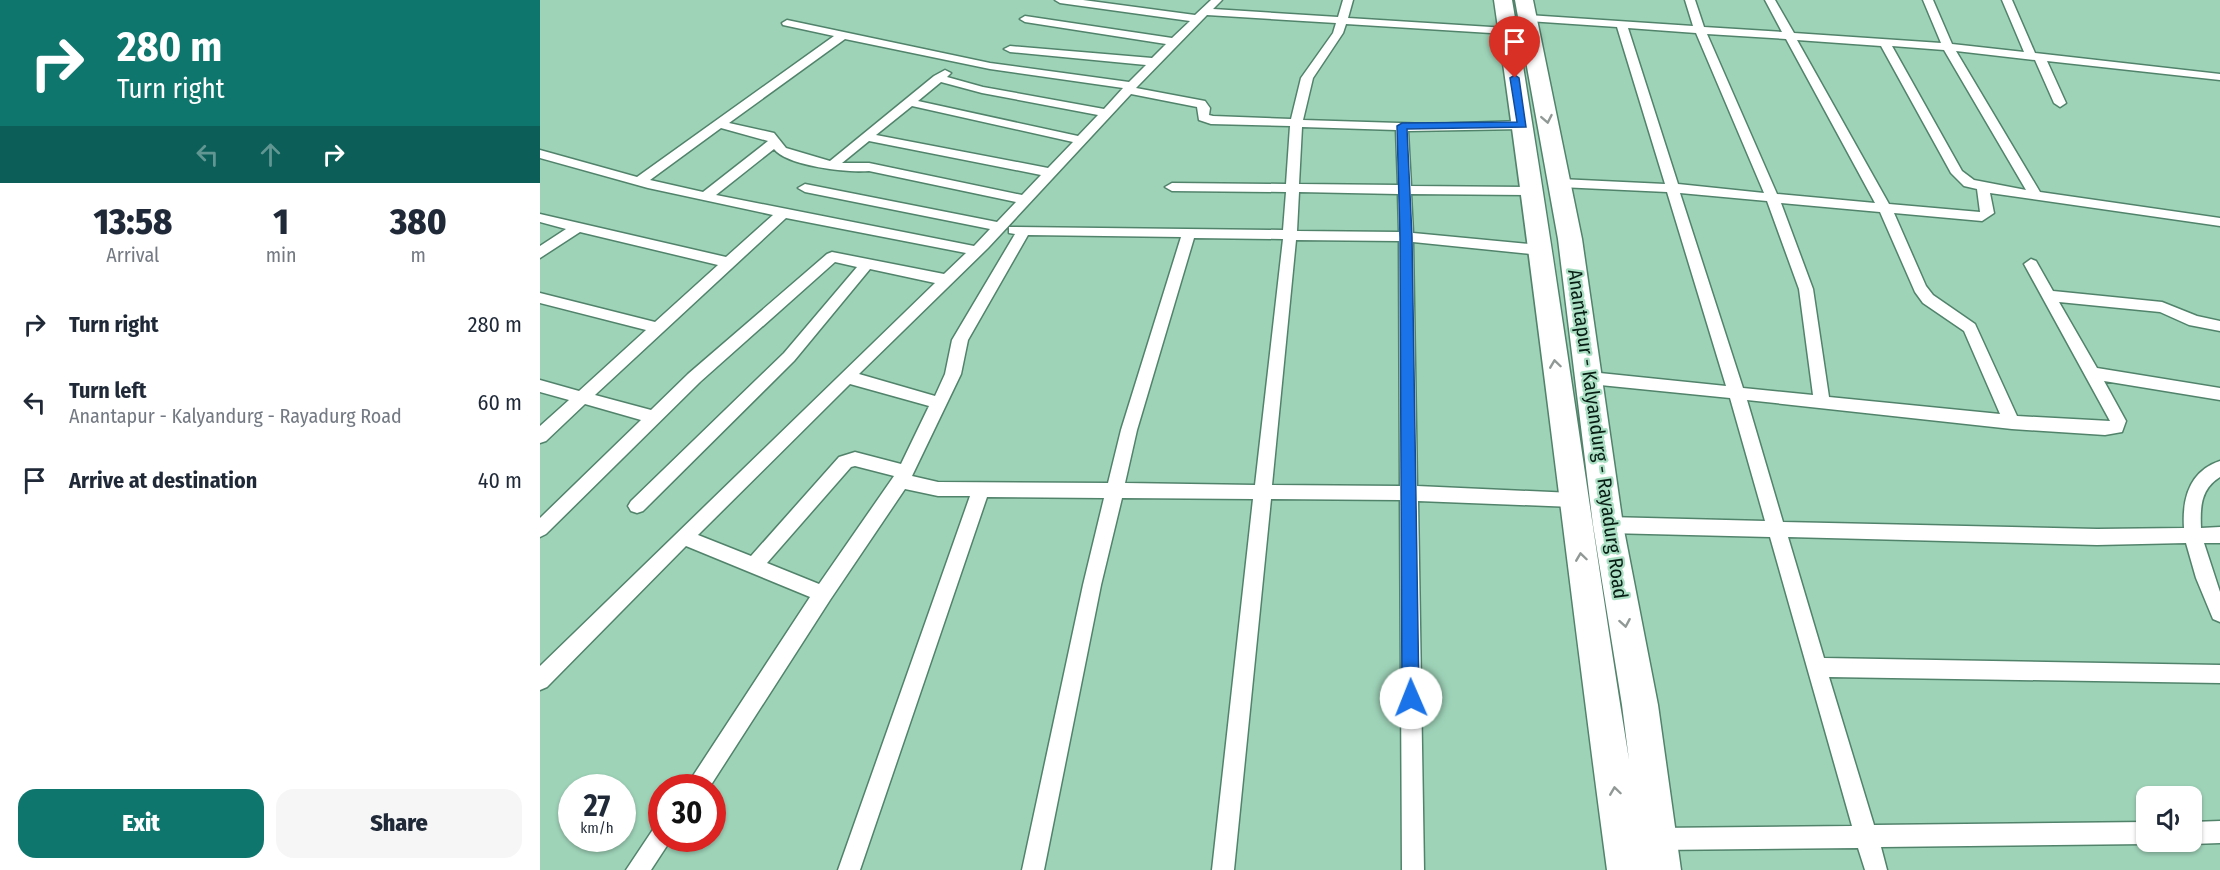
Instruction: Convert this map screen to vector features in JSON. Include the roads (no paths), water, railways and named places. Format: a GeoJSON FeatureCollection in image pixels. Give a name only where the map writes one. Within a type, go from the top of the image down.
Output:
{"type":"FeatureCollection","features":[{"type":"Feature","properties":{"kind":"highway","name":"Anantapur - Kalyandurg - Rayadurg Road"},"geometry":{"type":"LineString","coordinates":[[1503,0],[1520,16],[1560,183],[1590,378],[1608,525],[1640,705],[1661,870]]}},
{"type":"Feature","properties":{"kind":"highway","name":"Anantapur - Kalyandurg - Rayadurg Road"},"geometry":{"type":"LineString","coordinates":[[1520,16],[1522,125],[1573,500],[1627,870]]}},
{"type":"Feature","properties":{"kind":"street"},"geometry":{"type":"LineString","coordinates":[[1060,0],[1342,20],[1520,16],[1948,48],[2220,77]]}},
{"type":"Feature","properties":{"kind":"street"},"geometry":{"type":"LineString","coordinates":[[540,680],[977,251],[1154,62],[1217,0]]}},
{"type":"Feature","properties":{"kind":"street"},"geometry":{"type":"LineString","coordinates":[[1223,870],[1290,235],[1297,122],[1307,78],[1338,33],[1348,0]]}},
{"type":"Feature","properties":{"kind":"street"},"geometry":{"type":"LineString","coordinates":[[1690,0],[1700,30],[1774,199],[1806,289],[1822,401]]}},
{"type":"Feature","properties":{"kind":"street"},"geometry":{"type":"LineString","coordinates":[[1770,0],[1792,36],[1885,209],[1924,294],[1935,304],[1962,320],[1974,334],[2012,423]]}},
{"type":"Feature","properties":{"kind":"street"},"geometry":{"type":"LineString","coordinates":[[1928,0],[1948,48],[2035,195]]}},
{"type":"Feature","properties":{"kind":"street"},"geometry":{"type":"LineString","coordinates":[[2007,0],[2060,103]]}},
{"type":"Feature","properties":{"kind":"street"},"geometry":{"type":"LineString","coordinates":[[1025,19],[1174,42]]}},
{"type":"Feature","properties":{"kind":"street"},"geometry":{"type":"LineString","coordinates":[[787,23],[959,60],[1130,88],[1201,104],[1204,108],[1203,117],[1211,120],[1402,126],[1522,125]]}},
{"type":"Feature","properties":{"kind":"street"},"geometry":{"type":"LineString","coordinates":[[1621,24],[1736,392],[1876,870]]}},
{"type":"Feature","properties":{"kind":"street"},"geometry":{"type":"LineString","coordinates":[[641,180],[843,35]]}},
{"type":"Feature","properties":{"kind":"street"},"geometry":{"type":"LineString","coordinates":[[1885,43],[1957,173],[1968,183],[1983,188],[2220,222]]}},
{"type":"Feature","properties":{"kind":"street"},"geometry":{"type":"LineString","coordinates":[[1010,49],[1154,62]]}},
{"type":"Feature","properties":{"kind":"street"},"geometry":{"type":"LineString","coordinates":[[832,165],[959,60]]}},
{"type":"Feature","properties":{"kind":"street"},"geometry":{"type":"LineString","coordinates":[[938,78],[982,90],[1107,113]]}},
{"type":"Feature","properties":{"kind":"street"},"geometry":{"type":"LineString","coordinates":[[909,102],[1081,140]]}},
{"type":"Feature","properties":{"kind":"street"},"geometry":{"type":"LineString","coordinates":[[720,124],[770,136],[786,154],[850,170],[869,167],[1025,200]]}},
{"type":"Feature","properties":{"kind":"street"},"geometry":{"type":"LineString","coordinates":[[1402,126],[1406,237],[1413,870]]}},
{"type":"Feature","properties":{"kind":"street"},"geometry":{"type":"LineString","coordinates":[[866,137],[1051,173]]}},
{"type":"Feature","properties":{"kind":"street"},"geometry":{"type":"LineString","coordinates":[[708,195],[776,141]]}},
{"type":"Feature","properties":{"kind":"street"},"geometry":{"type":"LineString","coordinates":[[543,158],[977,251]]}},
{"type":"Feature","properties":{"kind":"street"},"geometry":{"type":"LineString","coordinates":[[1560,183],[1672,188],[1982,217],[1987,213],[1983,188]]}},
{"type":"Feature","properties":{"kind":"street"},"geometry":{"type":"LineString","coordinates":[[1172,187],[1532,191]]}},
{"type":"Feature","properties":{"kind":"street"},"geometry":{"type":"LineString","coordinates":[[805,188],[999,228],[1406,237],[1540,250]]}},
{"type":"Feature","properties":{"kind":"street"},"geometry":{"type":"LineString","coordinates":[[540,436],[785,211]]}},
{"type":"Feature","properties":{"kind":"street"},"geometry":{"type":"LineString","coordinates":[[540,218],[730,263]]}},
{"type":"Feature","properties":{"kind":"street"},"geometry":{"type":"LineString","coordinates":[[540,253],[579,226]]}},
{"type":"Feature","properties":{"kind":"street"},"geometry":{"type":"LineString","coordinates":[[705,774],[903,477],[953,374],[960,340],[1024,230]]}},
{"type":"Feature","properties":{"kind":"street"},"geometry":{"type":"LineString","coordinates":[[1033,870],[1128,430],[1189,233]]}},
{"type":"Feature","properties":{"kind":"street"},"geometry":{"type":"LineString","coordinates":[[540,529],[694,378],[832,257],[947,280]]}},
{"type":"Feature","properties":{"kind":"street"},"geometry":{"type":"LineString","coordinates":[[637,506],[789,357],[867,264]]}},
{"type":"Feature","properties":{"kind":"street"},"geometry":{"type":"LineString","coordinates":[[1590,378],[2012,423],[2105,429],[2116,427],[2118,421],[2031,264]]}},
{"type":"Feature","properties":{"kind":"street"},"geometry":{"type":"LineString","coordinates":[[2049,296],[2162,307],[2194,321],[2220,326]]}},
{"type":"Feature","properties":{"kind":"street"},"geometry":{"type":"LineString","coordinates":[[540,298],[659,328]]}},
{"type":"Feature","properties":{"kind":"street"},"geometry":{"type":"LineString","coordinates":[[2091,373],[2220,394]]}},
{"type":"Feature","properties":{"kind":"street"},"geometry":{"type":"LineString","coordinates":[[847,377],[939,403]]}},
{"type":"Feature","properties":{"kind":"street"},"geometry":{"type":"LineString","coordinates":[[540,386],[654,417]]}},
{"type":"Feature","properties":{"kind":"street"},"geometry":{"type":"LineString","coordinates":[[754,566],[845,462],[855,459],[927,488],[1408,493],[1506,500],[1573,500]]}},
{"type":"Feature","properties":{"kind":"street"},"geometry":{"type":"LineString","coordinates":[[2220,468],[2200,480],[2195,491],[2193,533],[2201,570],[2220,613]]}},
{"type":"Feature","properties":{"kind":"street"},"geometry":{"type":"LineString","coordinates":[[849,870],[981,489]]}},
{"type":"Feature","properties":{"kind":"street"},"geometry":{"type":"LineString","coordinates":[[1608,525],[2097,537],[2193,533],[2220,535]]}},
{"type":"Feature","properties":{"kind":"street"},"geometry":{"type":"LineString","coordinates":[[684,537],[823,594]]}},
{"type":"Feature","properties":{"kind":"street"},"geometry":{"type":"LineString","coordinates":[[1816,667],[2220,674]]}},
{"type":"Feature","properties":{"kind":"street"},"geometry":{"type":"LineString","coordinates":[[2202,833],[2220,832]]}},
{"type":"Feature","properties":{"kind":"street"},"geometry":{"type":"LineString","coordinates":[[1622,840],[2136,833]]}},
{"type":"Feature","properties":{"kind":"street"},"geometry":{"type":"LineString","coordinates":[[637,870],[650,852]]}}]}
